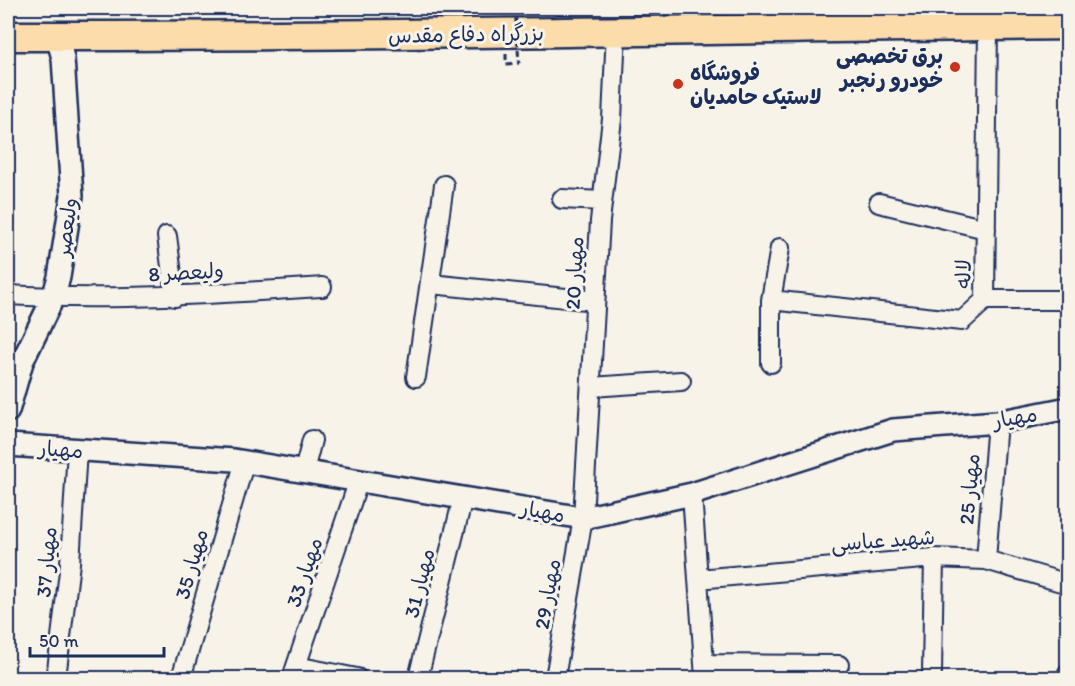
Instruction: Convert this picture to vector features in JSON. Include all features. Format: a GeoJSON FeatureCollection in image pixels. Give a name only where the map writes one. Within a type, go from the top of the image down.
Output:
{"type":"FeatureCollection","features":[{"type":"Feature","properties":{"kind":"highway","name":"بزرگراه دفاع مقدس"},"geometry":{"type":"LineString","coordinates":[[8,36],[62,43],[506,35],[616,30],[1068,25]]}},
{"type":"Feature","properties":{"kind":"street","name":"لاله"},"geometry":{"type":"LineString","coordinates":[[771,300],[962,321],[985,300],[988,26]]}},
{"type":"Feature","properties":{"kind":"street","name":"مهیار 20"},"geometry":{"type":"LineString","coordinates":[[583,518],[595,301],[602,201],[612,119],[616,30]]}},
{"type":"Feature","properties":{"kind":"street","name":"ولیعصر"},"geometry":{"type":"LineString","coordinates":[[8,411],[15,362],[53,298],[59,278],[72,196],[62,43]]}},
{"type":"Feature","properties":{"kind":"street"},"geometry":{"type":"LineString","coordinates":[[416,377],[444,186]]}},
{"type":"Feature","properties":{"kind":"street"},"geometry":{"type":"LineString","coordinates":[[562,199],[602,201]]}},
{"type":"Feature","properties":{"kind":"street"},"geometry":{"type":"LineString","coordinates":[[879,203],[986,229]]}},
{"type":"Feature","properties":{"kind":"street"},"geometry":{"type":"LineString","coordinates":[[167,236],[175,297]]}},
{"type":"Feature","properties":{"kind":"street"},"geometry":{"type":"LineString","coordinates":[[771,363],[771,300],[780,248]]}},
{"type":"Feature","properties":{"kind":"street"},"geometry":{"type":"LineString","coordinates":[[431,284],[595,301]]}},
{"type":"Feature","properties":{"kind":"street","name":"ولیعصر 8"},"geometry":{"type":"LineString","coordinates":[[8,295],[53,298],[175,297],[322,286]]}},
{"type":"Feature","properties":{"kind":"street"},"geometry":{"type":"LineString","coordinates":[[985,300],[1068,300]]}},
{"type":"Feature","properties":{"kind":"street"},"geometry":{"type":"LineString","coordinates":[[591,387],[681,381]]}},
{"type":"Feature","properties":{"kind":"street","name":"مهیار"},"geometry":{"type":"LineString","coordinates":[[8,445],[245,461],[583,518],[692,494],[893,430],[997,422],[1068,408]]}},
{"type":"Feature","properties":{"kind":"street","name":"مهیار 25"},"geometry":{"type":"LineString","coordinates":[[986,560],[997,422]]}},
{"type":"Feature","properties":{"kind":"street"},"geometry":{"type":"LineString","coordinates":[[303,471],[312,440]]}},
{"type":"Feature","properties":{"kind":"street","name":"مهیار 37"},"geometry":{"type":"LineString","coordinates":[[56,678],[70,563],[77,450]]}},
{"type":"Feature","properties":{"kind":"street","name":"مهیار 35"},"geometry":{"type":"LineString","coordinates":[[181,678],[245,461]]}},
{"type":"Feature","properties":{"kind":"street","name":"مهیار 33"},"geometry":{"type":"LineString","coordinates":[[294,672],[359,480]]}},
{"type":"Feature","properties":{"kind":"street"},"geometry":{"type":"LineString","coordinates":[[692,494],[705,671],[839,665]]}},
{"type":"Feature","properties":{"kind":"street","name":"مهیار 31"},"geometry":{"type":"LineString","coordinates":[[418,678],[463,498]]}},
{"type":"Feature","properties":{"kind":"street","name":"مهیار 29"},"geometry":{"type":"LineString","coordinates":[[555,678],[583,518]]}},
{"type":"Feature","properties":{"kind":"street"},"geometry":{"type":"LineString","coordinates":[[932,672],[934,558]]}},
{"type":"Feature","properties":{"kind":"street","name":"شهید عباسی"},"geometry":{"type":"LineString","coordinates":[[698,579],[934,558],[986,560],[1068,584]]}},
{"type":"Feature","properties":{"kind":"street"},"geometry":{"type":"LineString","coordinates":[[294,672],[357,678]]}},
{"type":"Feature","properties":{"kind":"street"},"geometry":{"type":"LineString","coordinates":[[1065,678],[1068,673]]}},
{"type":"Feature","properties":{"kind":"path"},"geometry":{"type":"LineString","coordinates":[[506,64],[519,63],[515,8]]}},
{"type":"Feature","properties":{"kind":"place","name":"برق تخصصی خودرو رنجبر"},"geometry":{"type":"Point","coordinates":[955,67]}},
{"type":"Feature","properties":{"kind":"place","name":"فروشگاه لاستیک حامدیان"},"geometry":{"type":"Point","coordinates":[678,84]}}]}
